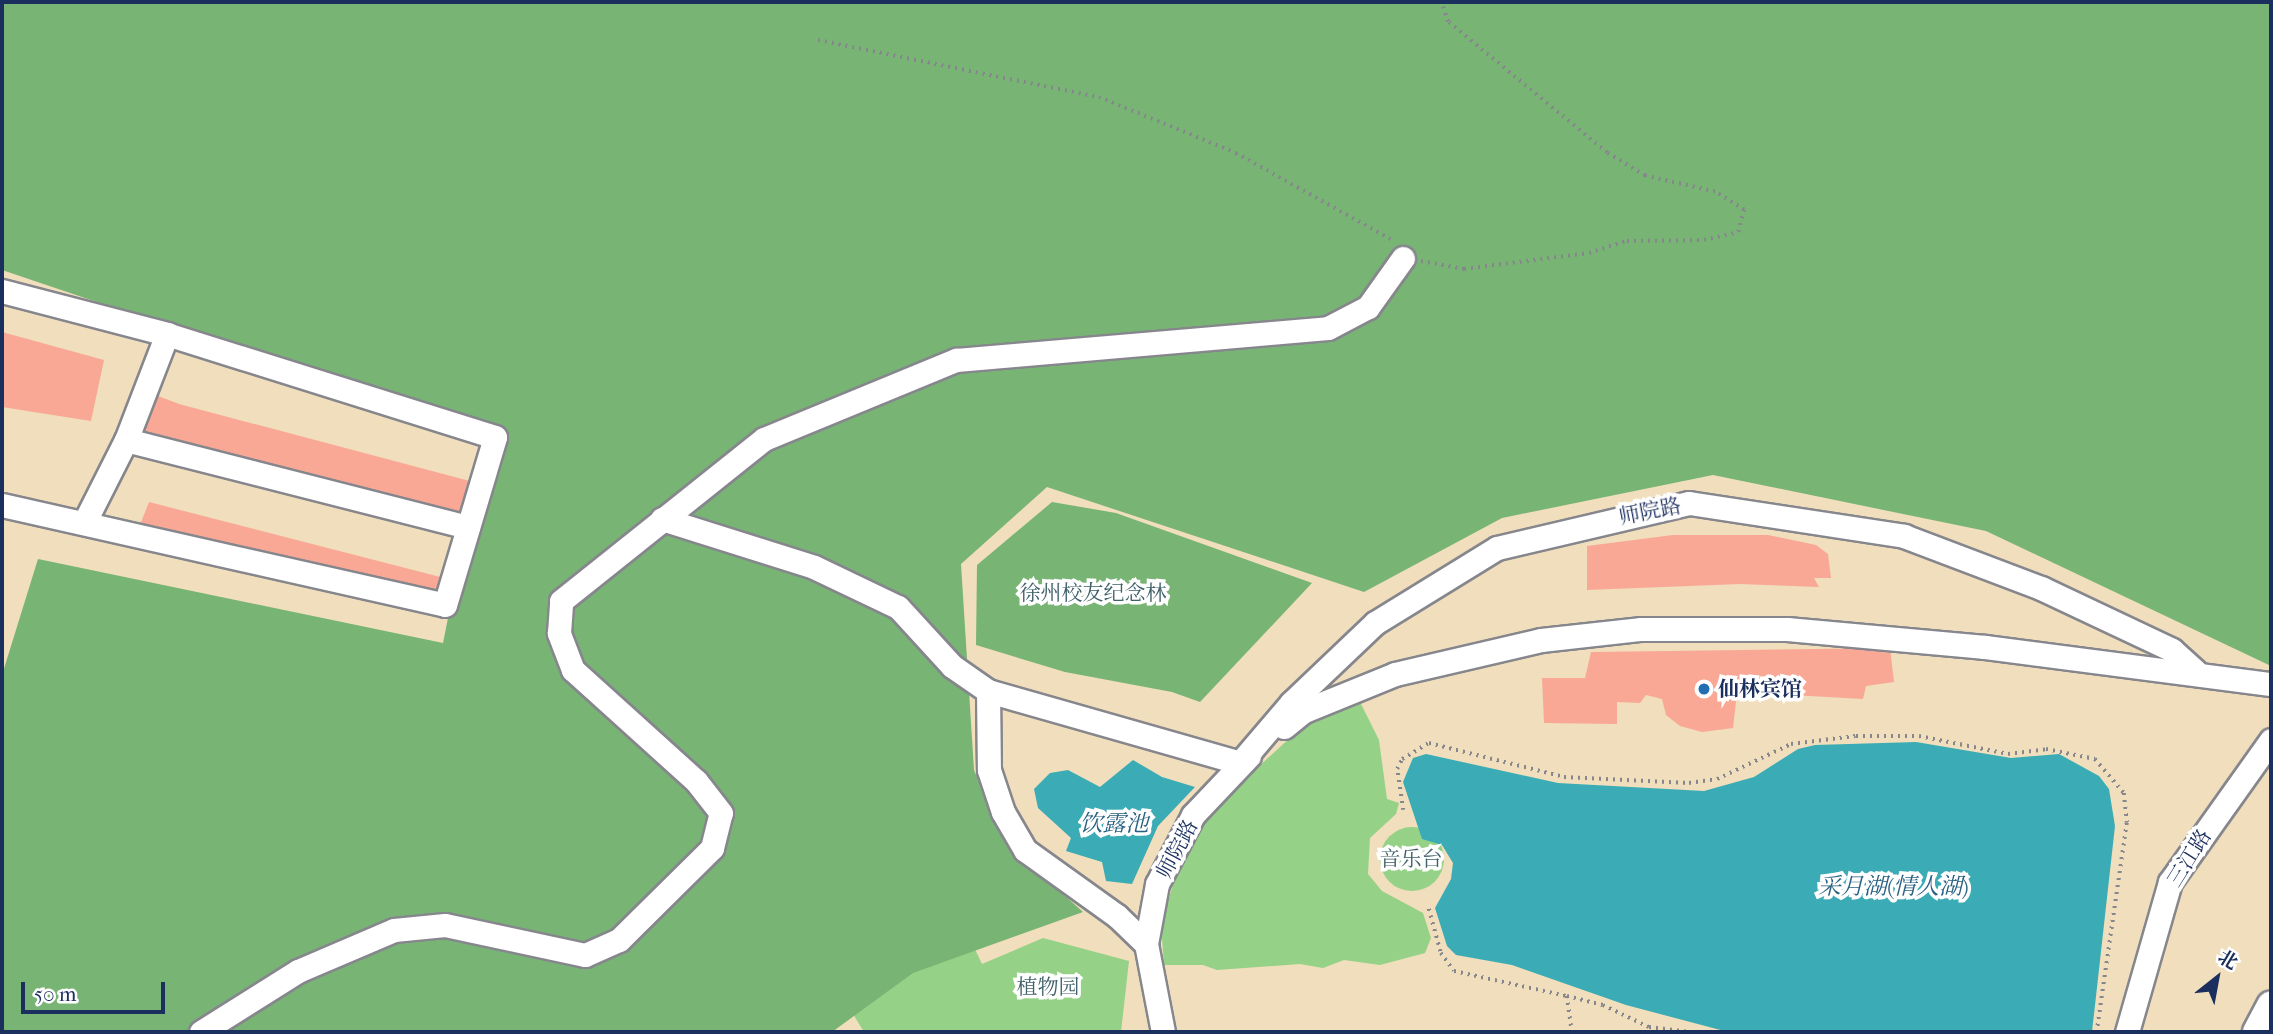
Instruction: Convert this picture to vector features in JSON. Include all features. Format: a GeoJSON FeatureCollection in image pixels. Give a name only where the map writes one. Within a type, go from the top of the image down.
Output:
{"type":"FeatureCollection","features":[{"type":"Feature","properties":{"kind":"main road"},"geometry":{"type":"LineString","coordinates":[[2257,1032],[2271,1006]]}},
{"type":"Feature","properties":{"kind":"street"},"geometry":{"type":"LineString","coordinates":[[213,1029],[298,971],[394,930],[445,925],[585,955],[619,940],[712,848],[721,813],[696,781],[573,670],[559,633],[561,601],[764,439],[956,360],[1328,328],[1368,307],[1403,258]]}},
{"type":"Feature","properties":{"kind":"street"},"geometry":{"type":"LineString","coordinates":[[2,291],[167,334],[495,437],[445,605],[2,505]]}},
{"type":"Feature","properties":{"kind":"street"},"geometry":{"type":"LineString","coordinates":[[84,523],[126,440],[167,334]]}},
{"type":"Feature","properties":{"kind":"street"},"geometry":{"type":"LineString","coordinates":[[126,440],[468,527]]}},
{"type":"Feature","properties":{"kind":"street","name":"师院路"},"geometry":{"type":"LineString","coordinates":[[1163,1032],[1146,944],[1163,873],[1193,815],[1291,703],[1375,623],[1497,548],[1689,503],[1904,536],[2041,588],[2172,650],[2195,671]]}},
{"type":"Feature","properties":{"kind":"street"},"geometry":{"type":"LineString","coordinates":[[662,519],[814,567],[898,607],[952,666],[988,691],[1240,763]]}},
{"type":"Feature","properties":{"kind":"street","name":"师院路"},"geometry":{"type":"LineString","coordinates":[[1240,763],[1304,710],[1395,674],[1541,640],[1641,629],[1787,629],[2195,671],[2271,684]]}},
{"type":"Feature","properties":{"kind":"street"},"geometry":{"type":"LineString","coordinates":[[988,691],[989,770],[1003,812],[1025,850],[1117,916],[1146,944]]}},
{"type":"Feature","properties":{"kind":"street","name":"三江路"},"geometry":{"type":"LineString","coordinates":[[2127,1032],[2170,882],[2271,740]]}},
{"type":"Feature","properties":{"kind":"path"},"geometry":{"type":"LineString","coordinates":[[818,40],[1099,97],[1236,153],[1351,220],[1391,237],[1403,258],[1464,269],[1589,253],[1627,241],[1704,240],[1738,232],[1744,210],[1715,192],[1645,176],[1607,153],[1448,22],[1441,2]]}},
{"type":"Feature","properties":{"kind":"path"},"geometry":{"type":"LineString","coordinates":[[1403,810],[1397,769],[1402,760],[1429,743],[1564,777],[1689,783],[1717,779],[1791,744],[1856,736],[1919,736],[2008,754],[2046,749],[2095,759],[2124,793],[2127,823],[2097,1032]]}},
{"type":"Feature","properties":{"kind":"path"},"geometry":{"type":"LineString","coordinates":[[1429,909],[1441,953],[1454,971],[1603,1005],[1649,1027],[1690,1032]]}},
{"type":"Feature","properties":{"kind":"path"},"geometry":{"type":"LineString","coordinates":[[1567,996],[1572,1032]]}},
{"type":"Feature","properties":{"kind":"green space"},"geometry":{"type":"Polygon","coordinates":[[[2,2],[2271,2],[2271,666],[1986,531],[1713,475],[1502,518],[1364,592],[1047,487],[961,564],[974,770],[1005,842],[1083,912],[913,973],[832,1032],[2,1032],[2,675],[38,559],[443,643],[485,433],[2,270],[2,2]]]}},
{"type":"Feature","properties":{"kind":"green space","name":"徐州校友纪念林"},"geometry":{"type":"Polygon","coordinates":[[[1052,502],[1116,513],[1312,583],[1200,702],[1172,692],[1065,672],[976,645],[977,565],[1052,502]]]}},
{"type":"Feature","properties":{"kind":"green space"},"geometry":{"type":"Polygon","coordinates":[[[1359,700],[1379,740],[1387,799],[1399,803],[1396,814],[1370,838],[1368,874],[1382,891],[1423,913],[1431,938],[1425,953],[1380,965],[1344,960],[1323,968],[1300,964],[1217,970],[1203,965],[1164,965],[1161,925],[1175,878],[1198,830],[1229,794],[1307,722],[1359,700]]]}},
{"type":"Feature","properties":{"kind":"green space","name":"音乐台"},"geometry":{"type":"Polygon","coordinates":[[[1412,827],[1424,829],[1435,836],[1442,847],[1442,871],[1435,882],[1424,889],[1412,891],[1400,889],[1389,882],[1382,871],[1380,859],[1382,847],[1389,836],[1400,829],[1412,827]]]}},
{"type":"Feature","properties":{"kind":"green space","name":"植物园"},"geometry":{"type":"Polygon","coordinates":[[[965,928],[982,964],[1043,938],[1129,961],[1121,1032],[864,1032],[847,1004],[965,928]]]}},
{"type":"Feature","properties":{"kind":"water","name":"采月湖(情人湖)"},"geometry":{"type":"Polygon","coordinates":[[[1916,742],[2011,758],[2059,754],[2099,776],[2109,789],[2115,826],[2092,1032],[1728,1032],[1626,1005],[1512,965],[1456,955],[1447,946],[1435,908],[1451,879],[1453,863],[1442,845],[1422,839],[1403,782],[1413,758],[1426,754],[1558,783],[1704,791],[1754,777],[1798,749],[1815,745],[1916,742]]]}},
{"type":"Feature","properties":{"kind":"water","name":"饮露池"},"geometry":{"type":"Polygon","coordinates":[[[1133,760],[1162,777],[1195,787],[1158,826],[1132,884],[1106,881],[1102,862],[1066,851],[1071,838],[1038,808],[1034,789],[1050,773],[1068,770],[1100,787],[1133,760]]]}},
{"type":"Feature","properties":{"kind":"building"},"geometry":{"type":"Polygon","coordinates":[[[2,332],[104,360],[91,421],[2,407],[2,332]]]}},
{"type":"Feature","properties":{"kind":"building"},"geometry":{"type":"Polygon","coordinates":[[[145,391],[179,404],[481,484],[468,527],[126,440],[145,391]]]}},
{"type":"Feature","properties":{"kind":"building"},"geometry":{"type":"Polygon","coordinates":[[[149,502],[452,580],[445,605],[136,535],[149,502]]]}},
{"type":"Feature","properties":{"kind":"building"},"geometry":{"type":"Polygon","coordinates":[[[1673,535],[1768,535],[1816,545],[1828,554],[1831,578],[1814,578],[1819,587],[1740,584],[1587,590],[1587,546],[1673,535]]]}},
{"type":"Feature","properties":{"kind":"building","name":"仙林宾馆"},"geometry":{"type":"Polygon","coordinates":[[[1890,648],[1894,682],[1866,686],[1863,699],[1737,692],[1733,728],[1702,732],[1680,726],[1666,715],[1662,699],[1646,695],[1640,703],[1617,702],[1617,724],[1544,723],[1542,678],[1585,678],[1591,652],[1890,648]]]}},
{"type":"Feature","properties":{"kind":"place","name":"仙林宾馆"},"geometry":{"type":"Point","coordinates":[1704,689]}}]}
